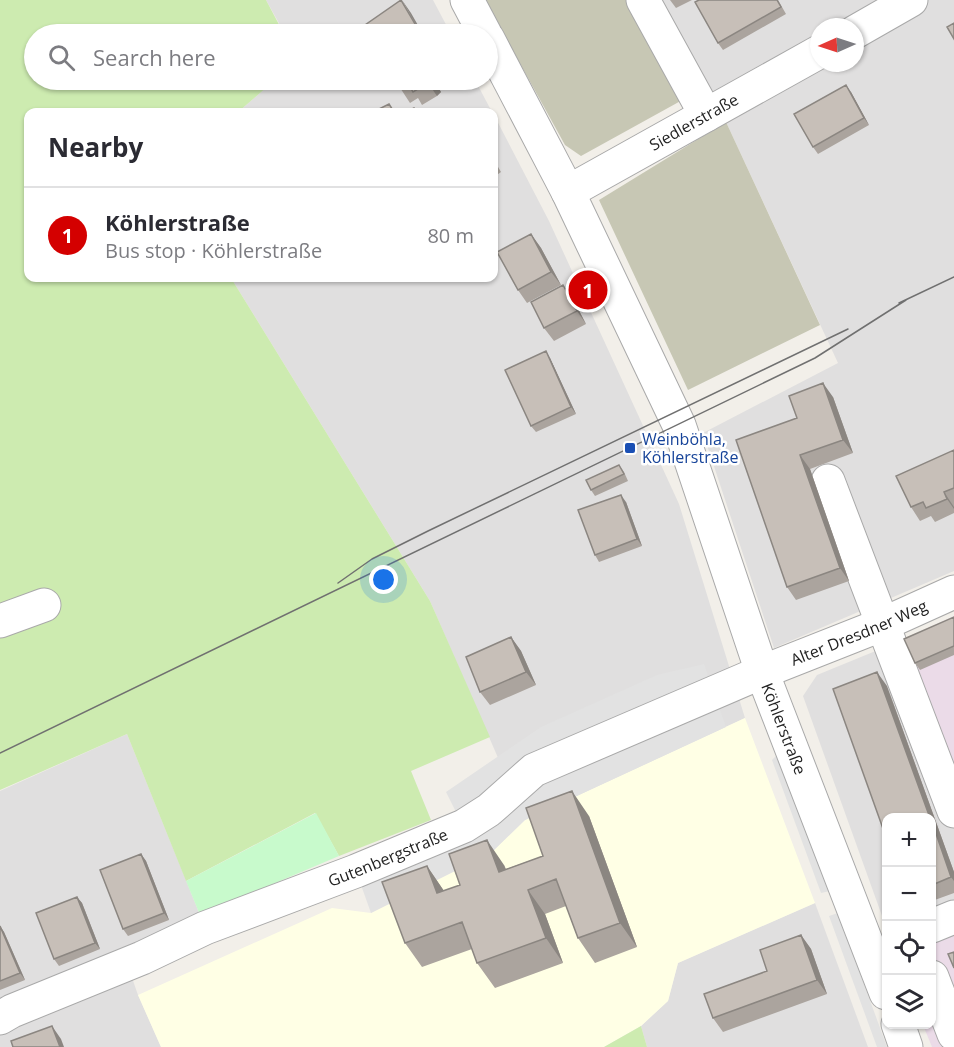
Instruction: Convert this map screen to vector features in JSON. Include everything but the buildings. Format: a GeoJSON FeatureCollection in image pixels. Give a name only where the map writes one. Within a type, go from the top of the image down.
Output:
{"type":"FeatureCollection","features":[{"type":"Feature","properties":{"kind":"street"},"geometry":{"type":"LineString","coordinates":[[467,0],[480,24]]}},
{"type":"Feature","properties":{"kind":"street"},"geometry":{"type":"LineString","coordinates":[[643,0],[706,115]]}},
{"type":"Feature","properties":{"kind":"street"},"geometry":{"type":"LineString","coordinates":[[864,27],[911,0]]}},
{"type":"Feature","properties":{"kind":"street","name":"Siedlerstraße"},"geometry":{"type":"LineString","coordinates":[[568,192],[810,57]]}},
{"type":"Feature","properties":{"kind":"street","name":"Köhlerstraße"},"geometry":{"type":"LineString","coordinates":[[498,58],[568,192],[679,425],[762,672],[879,949],[883,975]]}},
{"type":"Feature","properties":{"kind":"street"},"geometry":{"type":"LineString","coordinates":[[828,481],[881,626],[954,811]]}},
{"type":"Feature","properties":{"kind":"street","name":"Alter Dresdner Weg"},"geometry":{"type":"LineString","coordinates":[[762,672],[881,626],[954,592]]}},
{"type":"Feature","properties":{"kind":"street"},"geometry":{"type":"LineString","coordinates":[[0,621],[44,605]]}},
{"type":"Feature","properties":{"kind":"street","name":"Gutenbergstraße"},"geometry":{"type":"LineString","coordinates":[[0,1018],[142,958],[205,928],[356,872],[464,826],[489,810],[534,770],[762,672]]}},
{"type":"Feature","properties":{"kind":"street"},"geometry":{"type":"LineString","coordinates":[[936,924],[954,917]]}},
{"type":"Feature","properties":{"kind":"street"},"geometry":{"type":"LineString","coordinates":[[936,987],[954,1034]]}},
{"type":"Feature","properties":{"kind":"street"},"geometry":{"type":"LineString","coordinates":[[900,1029],[906,1047]]}},
{"type":"Feature","properties":{"kind":"shaded area"},"geometry":{"type":"Polygon","coordinates":[[[266,0],[433,0],[446,24],[279,24],[266,0]]]}},
{"type":"Feature","properties":{"kind":"shaded area"},"geometry":{"type":"Polygon","coordinates":[[[485,0],[634,0],[686,98],[581,156],[565,145],[485,0]]]}},
{"type":"Feature","properties":{"kind":"shaded area"},"geometry":{"type":"Polygon","coordinates":[[[658,0],[954,0],[954,571],[774,648],[703,433],[838,363],[726,122],[658,0]]]}},
{"type":"Feature","properties":{"kind":"shaded area"},"geometry":{"type":"Polygon","coordinates":[[[263,90],[480,90],[490,108],[243,108],[263,90]]]}},
{"type":"Feature","properties":{"kind":"shaded area"},"geometry":{"type":"Polygon","coordinates":[[[726,122],[820,325],[688,390],[599,200],[726,122]]]}},
{"type":"Feature","properties":{"kind":"shaded area"},"geometry":{"type":"Polygon","coordinates":[[[498,123],[549,221],[679,504],[745,718],[525,820],[430,601],[233,282],[498,282],[498,123]]]}},
{"type":"Feature","properties":{"kind":"shaded area"},"geometry":{"type":"Polygon","coordinates":[[[954,616],[954,766],[900,641],[954,616]]]}},
{"type":"Feature","properties":{"kind":"shaded area"},"geometry":{"type":"Polygon","coordinates":[[[900,641],[954,766],[954,928],[936,937],[936,813],[882,813],[882,916],[803,696],[817,675],[900,641]]]}},
{"type":"Feature","properties":{"kind":"shaded area"},"geometry":{"type":"Polygon","coordinates":[[[704,664],[726,727],[525,820],[491,853],[371,913],[356,871],[463,826],[446,792],[541,727],[657,675],[704,664]]]}},
{"type":"Feature","properties":{"kind":"shaded area"},"geometry":{"type":"Polygon","coordinates":[[[745,718],[815,903],[678,963],[668,1001],[641,1026],[604,1047],[161,1047],[138,995],[332,908],[371,913],[491,853],[525,820],[745,718]]]}},
{"type":"Feature","properties":{"kind":"shaded area"},"geometry":{"type":"Polygon","coordinates":[[[127,734],[200,915],[123,952],[138,995],[161,1047],[0,1047],[0,791],[127,734]]]}},
{"type":"Feature","properties":{"kind":"shaded area"},"geometry":{"type":"Polygon","coordinates":[[[780,752],[830,891],[821,893],[772,760],[780,752]]]}},
{"type":"Feature","properties":{"kind":"shaded area"},"geometry":{"type":"Polygon","coordinates":[[[815,903],[868,1047],[647,1047],[641,1026],[668,1001],[678,963],[815,903]]]}},
{"type":"Feature","properties":{"kind":"shaded area"},"geometry":{"type":"Polygon","coordinates":[[[838,913],[887,1047],[877,1047],[829,916],[838,913]]]}},
{"type":"Feature","properties":{"kind":"shaded area"},"geometry":{"type":"Polygon","coordinates":[[[954,928],[954,1047],[932,1047],[925,1029],[936,1029],[936,937],[954,928]]]}},
{"type":"Feature","properties":{"kind":"green space"},"geometry":{"type":"Polygon","coordinates":[[[0,0],[266,0],[279,24],[24,24],[24,90],[263,90],[243,108],[24,108],[24,282],[233,282],[430,601],[490,737],[411,771],[431,820],[339,856],[315,813],[186,881],[127,734],[0,790],[0,0]]]}},
{"type":"Feature","properties":{"kind":"green space"},"geometry":{"type":"Polygon","coordinates":[[[316,813],[339,856],[200,915],[186,881],[316,813]]]}},
{"type":"Feature","properties":{"kind":"green space"},"geometry":{"type":"Polygon","coordinates":[[[641,1026],[647,1047],[604,1047],[641,1026]]]}},
{"type":"Feature","properties":{"kind":"tram line"},"geometry":{"type":"LineString","coordinates":[[899,303],[954,277]]}},
{"type":"Feature","properties":{"kind":"tram line"},"geometry":{"type":"LineString","coordinates":[[0,753],[815,358],[906,300]]}},
{"type":"Feature","properties":{"kind":"tram line"},"geometry":{"type":"LineString","coordinates":[[338,583],[372,559],[428,531],[848,329]]}},
{"type":"Feature","properties":{"kind":"place","name":"Köhlerstraße"},"geometry":{"type":"Point","coordinates":[588,290]}},
{"type":"Feature","properties":{"kind":"place","name":"Weinböhla, Köhlerstraße"},"geometry":{"type":"Point","coordinates":[630,448]}}]}
